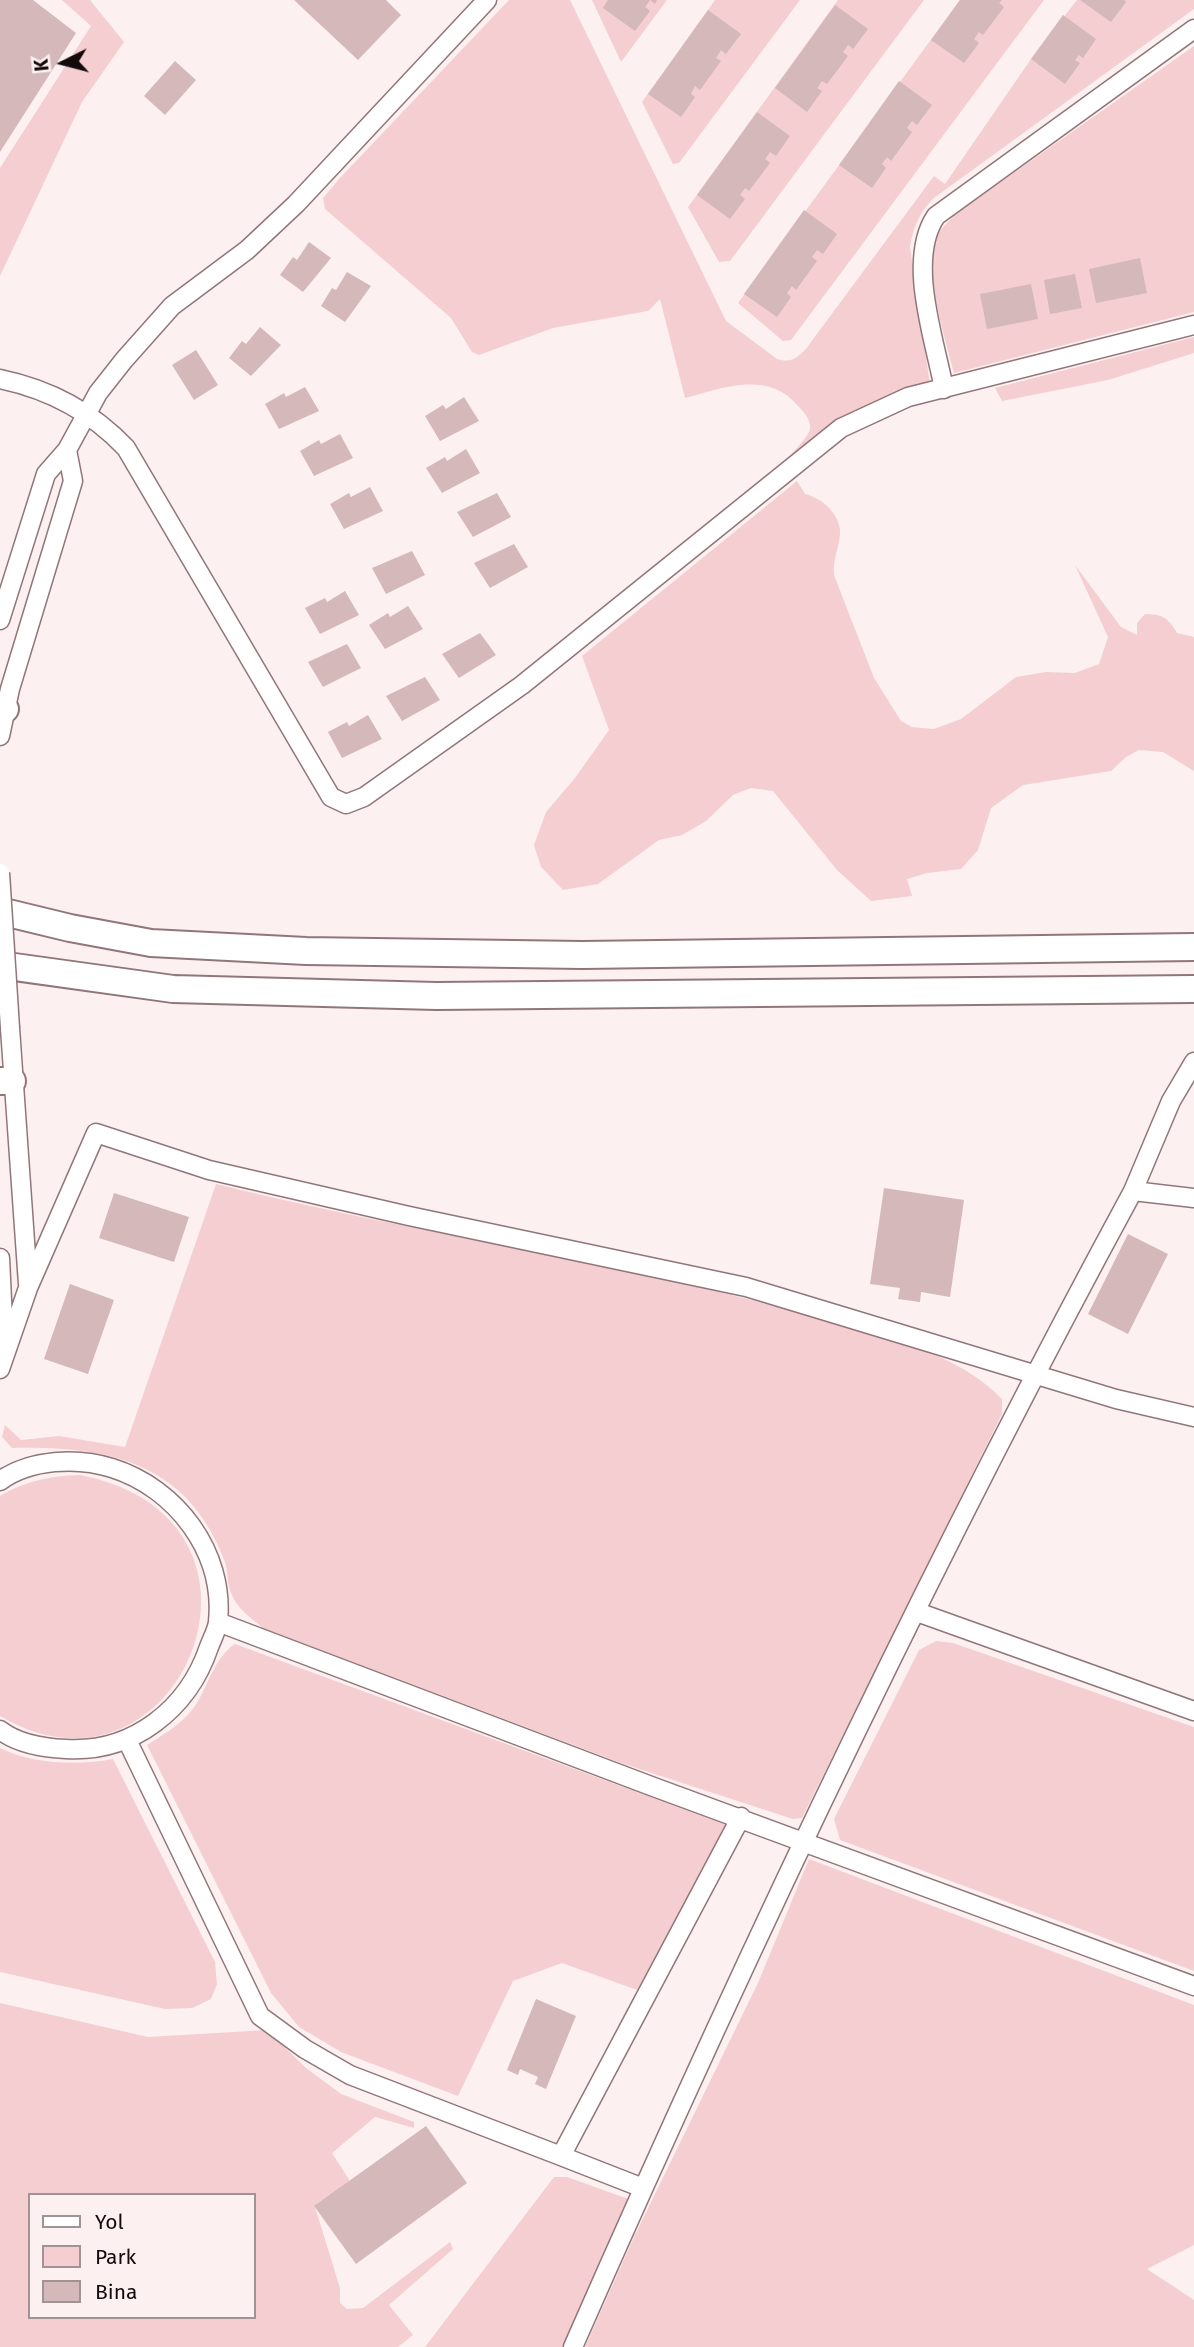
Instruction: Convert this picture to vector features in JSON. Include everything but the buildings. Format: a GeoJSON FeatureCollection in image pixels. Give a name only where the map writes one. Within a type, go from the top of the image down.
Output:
{"type":"FeatureCollection","features":[{"type":"Feature","properties":{"kind":"highway"},"geometry":{"type":"LineString","coordinates":[[0,911],[70,928],[151,943],[306,951],[582,955],[1194,947]]}},
{"type":"Feature","properties":{"kind":"highway"},"geometry":{"type":"LineString","coordinates":[[0,965],[173,989],[436,996],[1194,989]]}},
{"type":"Feature","properties":{"kind":"street"},"geometry":{"type":"LineString","coordinates":[[0,621],[46,474],[67,450],[98,393],[172,306],[247,250],[296,204],[488,0]]}},
{"type":"Feature","properties":{"kind":"street"},"geometry":{"type":"LineString","coordinates":[[944,389],[923,278],[922,251],[927,228],[936,216],[1194,29]]}},
{"type":"Feature","properties":{"kind":"street"},"geometry":{"type":"LineString","coordinates":[[0,379],[27,385],[88,415],[106,427],[126,448],[331,797],[346,804],[364,797],[522,685],[841,428],[908,397],[1194,325]]}},
{"type":"Feature","properties":{"kind":"street"},"geometry":{"type":"LineString","coordinates":[[0,736],[3,708],[73,481],[67,450]]}},
{"type":"Feature","properties":{"kind":"street"},"geometry":{"type":"LineString","coordinates":[[0,873],[10,1028],[6,1081],[28,1288]]}},
{"type":"Feature","properties":{"kind":"street"},"geometry":{"type":"LineString","coordinates":[[573,2347],[643,2188],[803,1842],[1035,1373],[1133,1191],[1171,1101],[1194,1062]]}},
{"type":"Feature","properties":{"kind":"street"},"geometry":{"type":"LineString","coordinates":[[0,1369],[28,1288],[96,1133],[209,1170],[409,1216],[746,1287],[1116,1399],[1194,1417]]}},
{"type":"Feature","properties":{"kind":"street"},"geometry":{"type":"LineString","coordinates":[[1133,1191],[1194,1198]]}},
{"type":"Feature","properties":{"kind":"street"},"geometry":{"type":"LineString","coordinates":[[0,1258],[5,1349]]}},
{"type":"Feature","properties":{"kind":"street"},"geometry":{"type":"LineString","coordinates":[[0,1481],[49,1462],[94,1462],[137,1475],[174,1502],[201,1538],[215,1581],[218,1622],[200,1675],[169,1714],[127,1740],[86,1750],[44,1748],[0,1731]]}},
{"type":"Feature","properties":{"kind":"street"},"geometry":{"type":"LineString","coordinates":[[917,1612],[1194,1711]]}},
{"type":"Feature","properties":{"kind":"street"},"geometry":{"type":"LineString","coordinates":[[218,1622],[638,1782],[741,1817],[1194,1986]]}},
{"type":"Feature","properties":{"kind":"street"},"geometry":{"type":"LineString","coordinates":[[127,1740],[260,2016],[304,2049],[350,2075],[643,2188]]}},
{"type":"Feature","properties":{"kind":"street"},"geometry":{"type":"LineString","coordinates":[[561,2157],[741,1817]]}},
{"type":"Feature","properties":{"kind":"green space"},"geometry":{"type":"Polygon","coordinates":[[[62,0],[90,0],[124,42],[82,102],[0,276],[0,168],[91,26],[62,0]]]}},
{"type":"Feature","properties":{"kind":"green space"},"geometry":{"type":"Polygon","coordinates":[[[509,0],[570,0],[726,321],[777,359],[786,361],[796,358],[805,350],[934,176],[945,184],[1031,59],[1077,0],[1194,0],[1194,9],[934,198],[924,209],[910,247],[930,385],[908,390],[868,407],[831,430],[777,470],[809,432],[810,425],[806,415],[785,394],[759,385],[729,387],[685,398],[660,299],[648,311],[553,328],[479,355],[472,352],[451,318],[325,209],[323,198],[339,179],[509,0]]]}},
{"type":"Feature","properties":{"kind":"green space"},"geometry":{"type":"Polygon","coordinates":[[[592,0],[667,0],[621,62],[592,0]]]}},
{"type":"Feature","properties":{"kind":"green space"},"geometry":{"type":"Polygon","coordinates":[[[715,0],[800,0],[679,163],[673,164],[642,102],[715,0]]]}},
{"type":"Feature","properties":{"kind":"green space"},"geometry":{"type":"Polygon","coordinates":[[[838,0],[924,0],[730,261],[719,262],[688,207],[838,0]]]}},
{"type":"Feature","properties":{"kind":"green space"},"geometry":{"type":"Polygon","coordinates":[[[960,0],[1044,0],[791,340],[783,341],[738,303],[960,0]]]}},
{"type":"Feature","properties":{"kind":"green space"},"geometry":{"type":"Polygon","coordinates":[[[1194,46],[1194,312],[954,373],[933,281],[934,245],[939,232],[954,215],[1194,46]]]}},
{"type":"Feature","properties":{"kind":"green space"},"geometry":{"type":"Polygon","coordinates":[[[1194,337],[1194,353],[1108,380],[1002,401],[995,388],[1194,337]]]}},
{"type":"Feature","properties":{"kind":"green space"},"geometry":{"type":"Polygon","coordinates":[[[797,481],[805,494],[827,506],[836,516],[840,535],[834,575],[874,678],[901,721],[912,727],[934,729],[961,719],[1016,677],[1046,672],[1075,673],[1099,664],[1108,637],[1075,565],[1121,627],[1137,635],[1137,623],[1145,614],[1156,615],[1168,620],[1177,633],[1194,637],[1194,771],[1163,752],[1139,750],[1126,757],[1111,771],[1023,785],[991,808],[978,850],[961,869],[927,873],[907,879],[912,896],[871,901],[837,870],[773,791],[751,788],[733,795],[706,821],[682,835],[659,840],[598,884],[563,890],[541,867],[534,845],[546,812],[575,778],[609,730],[582,656],[797,481]]]}},
{"type":"Feature","properties":{"kind":"green space"},"geometry":{"type":"Polygon","coordinates":[[[216,1184],[370,1219],[601,1265],[755,1301],[923,1350],[965,1370],[1002,1399],[1002,1414],[802,1818],[793,1819],[624,1764],[263,1628],[245,1613],[234,1599],[225,1562],[209,1528],[190,1502],[167,1481],[141,1467],[112,1457],[81,1451],[12,1448],[2,1437],[5,1425],[21,1440],[59,1436],[125,1447],[216,1184]]]}},
{"type":"Feature","properties":{"kind":"green space"},"geometry":{"type":"Polygon","coordinates":[[[80,1475],[149,1502],[188,1546],[201,1599],[192,1652],[164,1698],[120,1729],[64,1738],[0,1716],[0,1496],[38,1480],[80,1475]]]}},
{"type":"Feature","properties":{"kind":"green space"},"geometry":{"type":"Polygon","coordinates":[[[936,1641],[953,1643],[1194,1727],[1194,1971],[840,1840],[834,1819],[919,1650],[936,1641]]]}},
{"type":"Feature","properties":{"kind":"green space"},"geometry":{"type":"Polygon","coordinates":[[[235,1644],[729,1826],[640,1991],[562,1963],[513,1981],[458,2096],[341,2052],[299,2027],[271,1993],[147,1745],[187,1716],[217,1663],[235,1644]]]}},
{"type":"Feature","properties":{"kind":"green space"},"geometry":{"type":"Polygon","coordinates":[[[0,1748],[26,1757],[55,1762],[113,1759],[215,1962],[217,1984],[211,1999],[192,2008],[165,2009],[0,1972],[0,1748]]]}},
{"type":"Feature","properties":{"kind":"green space"},"geometry":{"type":"Polygon","coordinates":[[[809,1859],[1194,2005],[1194,2245],[1147,2269],[1194,2300],[1194,2347],[585,2347],[634,2237],[758,1983],[809,1859]]]}},
{"type":"Feature","properties":{"kind":"green space"},"geometry":{"type":"Polygon","coordinates":[[[0,2003],[148,2037],[267,2030],[306,2068],[341,2094],[414,2122],[414,2128],[375,2117],[332,2153],[350,2181],[315,2207],[340,2288],[340,2303],[347,2309],[363,2308],[450,2242],[453,2249],[389,2305],[413,2335],[398,2347],[0,2347],[0,2003]]]}},
{"type":"Feature","properties":{"kind":"green space"},"geometry":{"type":"Polygon","coordinates":[[[554,2177],[567,2177],[631,2200],[563,2347],[425,2347],[554,2177]]]}}]}
